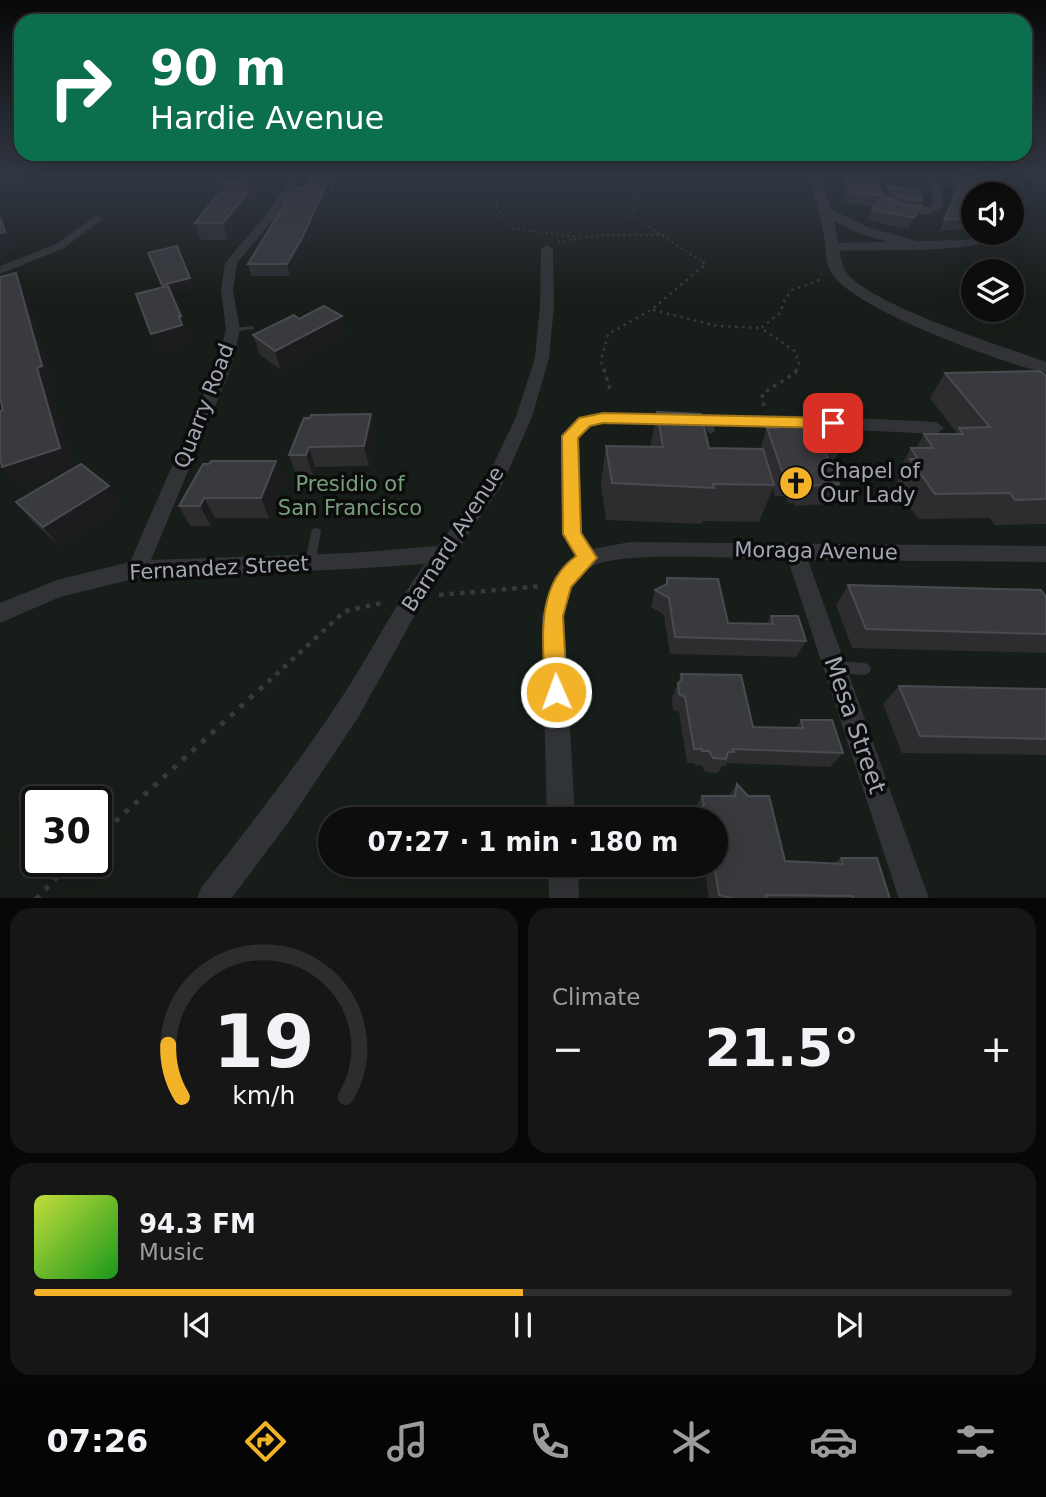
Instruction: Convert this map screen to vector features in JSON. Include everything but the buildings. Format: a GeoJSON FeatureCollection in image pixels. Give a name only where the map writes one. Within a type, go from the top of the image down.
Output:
{"type":"FeatureCollection","features":[{"type":"Feature","properties":{"kind":"street","name":"Quarry Road"},"geometry":{"type":"LineString","coordinates":[[137,569],[223,368],[233,330],[227,290],[231,262],[271,215]]}},
{"type":"Feature","properties":{"kind":"street"},"geometry":{"type":"LineString","coordinates":[[826,215],[838,274],[866,297],[1046,368]]}},
{"type":"Feature","properties":{"kind":"street"},"geometry":{"type":"LineString","coordinates":[[833,215],[865,231],[909,243]]}},
{"type":"Feature","properties":{"kind":"street"},"geometry":{"type":"LineString","coordinates":[[0,270],[60,246],[97,218]]}},
{"type":"Feature","properties":{"kind":"street"},"geometry":{"type":"LineString","coordinates":[[834,247],[961,242]]}},
{"type":"Feature","properties":{"kind":"street","name":"Barnard Avenue"},"geometry":{"type":"LineString","coordinates":[[212,898],[280,810],[350,706],[412,597],[495,483],[524,417],[542,358],[548,306],[547,249]]}},
{"type":"Feature","properties":{"kind":"street"},"geometry":{"type":"LineString","coordinates":[[561,807],[553,616],[562,584],[573,569],[588,558],[572,534],[570,436],[585,422],[603,418],[710,425],[765,421],[936,428]]}},
{"type":"Feature","properties":{"kind":"street","name":"Moraga Avenue"},"geometry":{"type":"LineString","coordinates":[[588,558],[630,550],[1046,554]]}},
{"type":"Feature","properties":{"kind":"street","name":"Mesa Street"},"geometry":{"type":"LineString","coordinates":[[795,551],[914,898]]}},
{"type":"Feature","properties":{"kind":"street","name":"Fernandez Street"},"geometry":{"type":"LineString","coordinates":[[0,613],[57,589],[137,569],[310,563],[444,554]]}},
{"type":"Feature","properties":{"kind":"street"},"geometry":{"type":"LineString","coordinates":[[563,877],[564,898]]}},
{"type":"Feature","properties":{"kind":"lane"},"geometry":{"type":"LineString","coordinates":[[233,330],[252,328]]}},
{"type":"Feature","properties":{"kind":"lane"},"geometry":{"type":"LineString","coordinates":[[310,563],[316,533]]}},
{"type":"Feature","properties":{"kind":"lane"},"geometry":{"type":"LineString","coordinates":[[835,667],[865,669]]}},
{"type":"Feature","properties":{"kind":"path"},"geometry":{"type":"LineString","coordinates":[[503,215],[512,228],[577,237],[665,235]]}},
{"type":"Feature","properties":{"kind":"path"},"geometry":{"type":"LineString","coordinates":[[610,389],[601,361],[608,334],[652,310],[706,264],[631,215]]}},
{"type":"Feature","properties":{"kind":"path"},"geometry":{"type":"LineString","coordinates":[[547,249],[558,241],[577,237]]}},
{"type":"Feature","properties":{"kind":"path"},"geometry":{"type":"LineString","coordinates":[[761,328],[780,313],[783,298],[796,286],[818,281],[823,268],[836,265]]}},
{"type":"Feature","properties":{"kind":"path"},"geometry":{"type":"LineString","coordinates":[[652,310],[718,326],[761,328],[795,351],[799,365],[794,373],[762,394],[765,421]]}},
{"type":"Feature","properties":{"kind":"path"},"geometry":{"type":"LineString","coordinates":[[112,824],[345,611],[412,597],[562,584]]}},
{"type":"Feature","properties":{"kind":"path"},"geometry":{"type":"LineString","coordinates":[[36,898],[57,877]]}},
{"type":"Feature","properties":{"kind":"green space","name":"Presidio of San Francisco"},"geometry":{"type":"Polygon","coordinates":[[[0,215],[961,215],[961,245],[1024,245],[1024,215],[1046,215],[1046,898],[0,898],[0,215]]]}},
{"type":"Feature","properties":{"kind":"place","name":"Chapel of Our Lady"},"geometry":{"type":"Point","coordinates":[796,483]}},
{"type":"Feature","properties":{"kind":"route"},"geometry":{"type":"LineString","coordinates":[[556,692],[553,616],[562,584],[573,569],[588,558],[572,534],[570,436],[585,422],[603,418],[833,423]]}}]}
